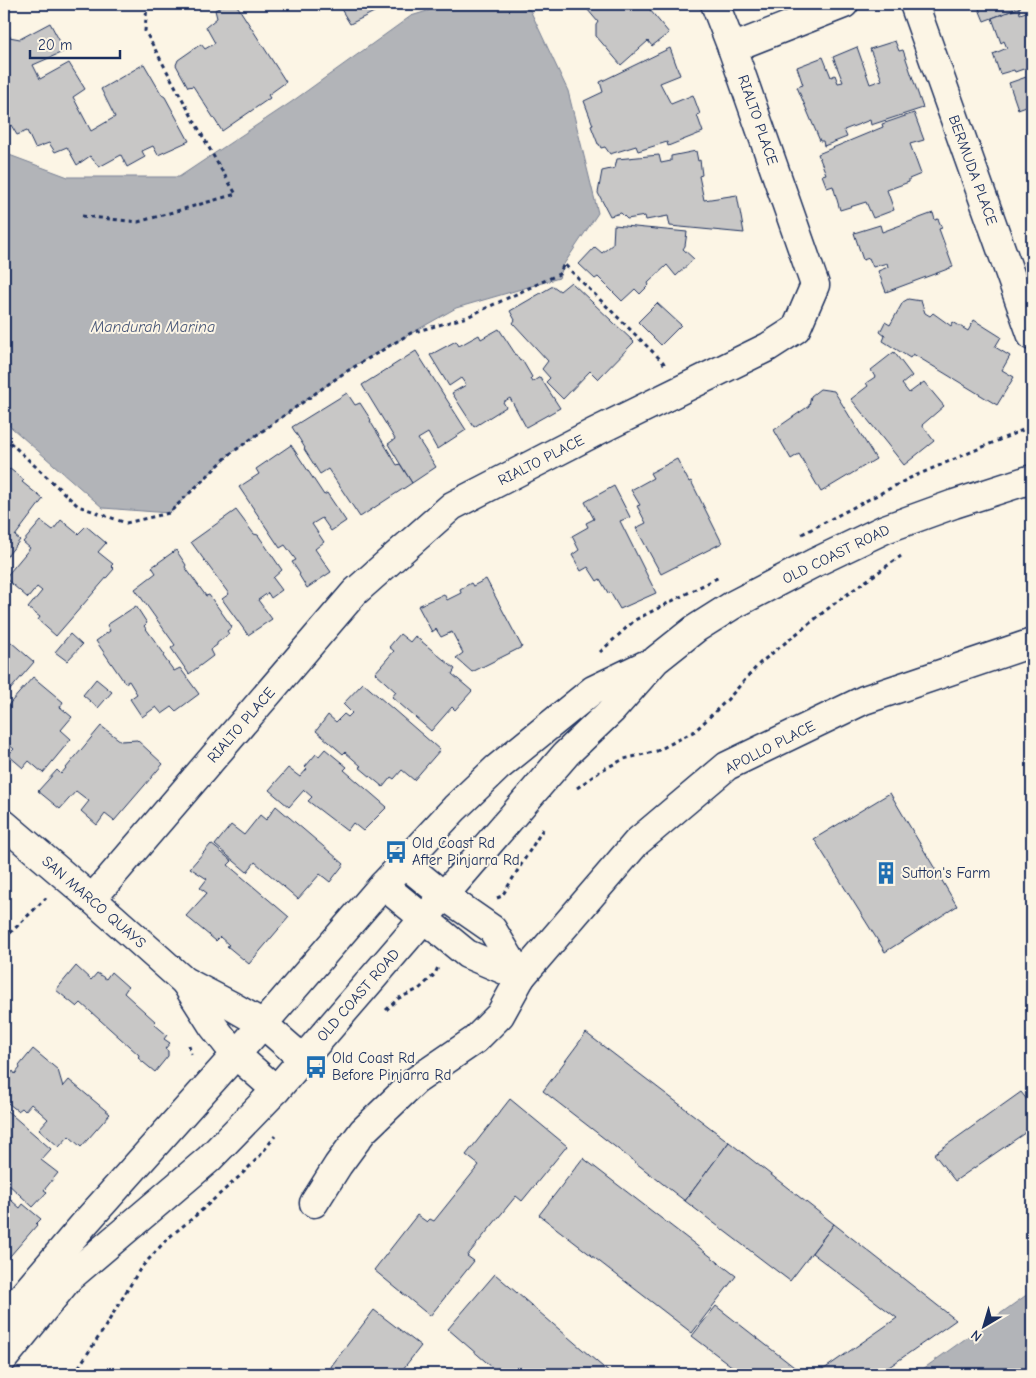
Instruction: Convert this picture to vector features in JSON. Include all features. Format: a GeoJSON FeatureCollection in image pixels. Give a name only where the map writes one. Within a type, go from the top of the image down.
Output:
{"type":"FeatureCollection","features":[{"type":"Feature","properties":{"kind":"street","name":"RIALTO PLACE"},"geometry":{"type":"LineString","coordinates":[[92,899],[355,592],[452,506],[595,432],[768,347],[796,329],[815,285],[715,4]]}},
{"type":"Feature","properties":{"kind":"street"},"geometry":{"type":"LineString","coordinates":[[732,48],[844,4]]}},
{"type":"Feature","properties":{"kind":"street","name":"BERMUDA PLACE"},"geometry":{"type":"LineString","coordinates":[[914,4],[1032,336]]}},
{"type":"Feature","properties":{"kind":"street","name":"OLD COAST ROAD"},"geometry":{"type":"LineString","coordinates":[[4,1358],[69,1278],[209,1159],[276,1090],[566,754],[612,710],[656,660],[695,629],[733,605],[840,550],[894,526],[1032,479]]}},
{"type":"Feature","properties":{"kind":"street","name":"APOLLO PLACE"},"geometry":{"type":"LineString","coordinates":[[314,1203],[338,1165],[363,1131],[415,1080],[476,1040],[500,1015],[521,977],[637,842],[727,766],[864,700],[1032,643]]}},
{"type":"Feature","properties":{"kind":"street","name":"OLD COAST ROAD"},"geometry":{"type":"LineString","coordinates":[[4,1318],[84,1222],[263,1024],[383,885],[455,808],[497,768],[593,690],[656,660]]}},
{"type":"Feature","properties":{"kind":"street","name":"SAN MARCO QUAYS"},"geometry":{"type":"LineString","coordinates":[[4,824],[184,981],[263,1024],[303,1059]]}},
{"type":"Feature","properties":{"kind":"street"},"geometry":{"type":"LineString","coordinates":[[404,864],[443,895],[492,929],[521,977]]}},
{"type":"Feature","properties":{"kind":"street"},"geometry":{"type":"LineString","coordinates":[[383,885],[467,954],[521,977]]}},
{"type":"Feature","properties":{"kind":"street","name":"SAN MARCO QUAYS"},"geometry":{"type":"LineString","coordinates":[[184,981],[213,1026],[235,1054],[276,1090]]}},
{"type":"Feature","properties":{"kind":"path"},"geometry":{"type":"LineString","coordinates":[[82,216],[138,222],[236,194],[218,166],[146,31],[147,4]]}},
{"type":"Feature","properties":{"kind":"path"},"geometry":{"type":"LineString","coordinates":[[4,437],[78,506],[126,523],[169,513],[230,454],[344,373],[411,333],[467,317],[559,274],[564,264],[663,362],[676,392]]}},
{"type":"Feature","properties":{"kind":"path"},"geometry":{"type":"LineString","coordinates":[[572,792],[602,770],[624,759],[657,751],[695,731],[727,700],[760,663],[835,603],[902,556]]}},
{"type":"Feature","properties":{"kind":"path"},"geometry":{"type":"LineString","coordinates":[[476,918],[494,899],[502,896],[545,826]]}},
{"type":"Feature","properties":{"kind":"path"},"geometry":{"type":"LineString","coordinates":[[4,939],[46,897]]}},
{"type":"Feature","properties":{"kind":"path"},"geometry":{"type":"LineString","coordinates":[[386,1011],[399,998],[419,989],[430,979],[456,944]]}},
{"type":"Feature","properties":{"kind":"path"},"geometry":{"type":"LineString","coordinates":[[74,1374],[140,1269],[167,1239],[241,1175],[259,1157],[276,1134]]}},
{"type":"Feature","properties":{"kind":"water","name":"Mandurah Marina"},"geometry":{"type":"Polygon","coordinates":[[[450,4],[511,4],[530,10],[568,91],[598,213],[564,264],[559,278],[456,308],[357,364],[230,454],[169,513],[103,508],[4,421],[4,153],[68,177],[179,177],[290,103],[411,16],[450,4]]]}},
{"type":"Feature","properties":{"kind":"water"},"geometry":{"type":"Polygon","coordinates":[[[1032,1291],[1032,1374],[916,1374],[1032,1291]]]}},
{"type":"Feature","properties":{"kind":"building"},"geometry":{"type":"Polygon","coordinates":[[[227,4],[236,4],[286,82],[268,95],[270,98],[222,131],[193,86],[188,87],[176,65],[178,60],[201,44],[205,49],[215,43],[206,27],[217,18],[215,10],[227,4]]]}},
{"type":"Feature","properties":{"kind":"building"},"geometry":{"type":"Polygon","coordinates":[[[338,4],[380,4],[374,7],[376,11],[350,24],[338,4]]]}},
{"type":"Feature","properties":{"kind":"building"},"geometry":{"type":"Polygon","coordinates":[[[593,4],[654,4],[650,10],[669,33],[652,46],[648,41],[621,65],[596,36],[596,25],[598,22],[587,9],[593,4]]]}},
{"type":"Feature","properties":{"kind":"building"},"geometry":{"type":"Polygon","coordinates":[[[977,4],[1019,4],[1021,7],[984,21],[977,4]]]}},
{"type":"Feature","properties":{"kind":"building"},"geometry":{"type":"Polygon","coordinates":[[[1019,8],[1020,14],[1032,10],[1032,66],[1015,72],[1014,70],[1000,74],[993,54],[1007,48],[1004,41],[1001,43],[992,18],[1019,8]]]}},
{"type":"Feature","properties":{"kind":"building"},"geometry":{"type":"Polygon","coordinates":[[[50,23],[65,51],[33,65],[40,79],[69,63],[85,89],[73,97],[91,131],[115,117],[101,89],[144,64],[189,141],[158,155],[153,146],[142,151],[145,157],[127,167],[121,155],[99,167],[90,156],[77,165],[67,147],[55,152],[49,143],[35,148],[27,131],[17,135],[11,125],[4,128],[4,36],[20,39],[50,23]]]}},
{"type":"Feature","properties":{"kind":"building"},"geometry":{"type":"Polygon","coordinates":[[[895,41],[899,51],[903,50],[923,108],[871,125],[870,120],[844,130],[847,137],[824,146],[823,141],[820,141],[797,87],[803,85],[797,67],[823,57],[831,77],[835,75],[838,83],[843,82],[833,57],[857,47],[870,84],[882,80],[870,49],[895,41]]]}},
{"type":"Feature","properties":{"kind":"building"},"geometry":{"type":"Polygon","coordinates":[[[670,48],[680,75],[660,83],[671,104],[693,95],[700,114],[697,115],[703,132],[668,146],[667,142],[638,151],[636,146],[610,154],[605,147],[601,148],[598,144],[584,101],[603,92],[600,82],[670,48]]]}},
{"type":"Feature","properties":{"kind":"building"},"geometry":{"type":"Polygon","coordinates":[[[1032,75],[1032,104],[1018,109],[1009,83],[1032,75]]]}},
{"type":"Feature","properties":{"kind":"building"},"geometry":{"type":"Polygon","coordinates":[[[914,113],[924,140],[910,144],[921,174],[909,179],[909,182],[887,190],[894,210],[873,218],[866,202],[840,210],[833,186],[827,188],[822,175],[826,174],[818,154],[883,127],[882,124],[914,113]]]}},
{"type":"Feature","properties":{"kind":"building"},"geometry":{"type":"Polygon","coordinates":[[[696,151],[698,161],[700,160],[702,175],[699,176],[704,200],[737,195],[744,233],[670,226],[668,216],[646,220],[645,216],[627,219],[621,213],[610,216],[598,193],[602,171],[615,168],[617,159],[659,155],[661,163],[671,161],[671,156],[696,151]]]}},
{"type":"Feature","properties":{"kind":"building"},"geometry":{"type":"Polygon","coordinates":[[[933,213],[935,220],[938,219],[942,228],[939,229],[953,267],[886,292],[878,271],[888,267],[887,263],[873,267],[869,258],[863,260],[854,233],[880,225],[882,232],[933,213]]]}},
{"type":"Feature","properties":{"kind":"building"},"geometry":{"type":"Polygon","coordinates":[[[614,225],[687,232],[683,249],[694,259],[676,276],[667,265],[648,283],[649,285],[640,294],[635,289],[622,301],[598,277],[595,279],[579,264],[595,247],[602,253],[613,244],[614,225]]]}},
{"type":"Feature","properties":{"kind":"building"},"geometry":{"type":"Polygon","coordinates":[[[571,282],[634,342],[598,379],[590,371],[563,399],[546,382],[550,378],[542,369],[548,361],[513,323],[515,320],[510,311],[553,286],[560,291],[571,282]]]}},
{"type":"Feature","properties":{"kind":"building"},"geometry":{"type":"Polygon","coordinates":[[[908,299],[921,301],[925,313],[930,316],[933,313],[951,326],[953,322],[968,331],[974,320],[1001,337],[995,347],[1010,356],[1002,370],[1014,377],[997,405],[913,354],[910,358],[883,341],[885,336],[880,332],[885,322],[890,325],[903,302],[908,299]]]}},
{"type":"Feature","properties":{"kind":"building"},"geometry":{"type":"Polygon","coordinates":[[[657,303],[681,325],[661,345],[638,322],[657,303]]]}},
{"type":"Feature","properties":{"kind":"building"},"geometry":{"type":"Polygon","coordinates":[[[499,329],[520,361],[522,360],[532,377],[530,379],[532,382],[540,377],[560,408],[526,427],[510,398],[503,402],[506,407],[474,427],[452,393],[466,385],[461,378],[449,386],[430,355],[456,341],[459,346],[479,335],[481,339],[499,329]]]}},
{"type":"Feature","properties":{"kind":"building"},"geometry":{"type":"Polygon","coordinates":[[[416,351],[466,430],[437,449],[428,433],[418,439],[436,467],[412,483],[388,444],[395,439],[362,385],[416,351]]]}},
{"type":"Feature","properties":{"kind":"building"},"geometry":{"type":"Polygon","coordinates":[[[894,352],[912,376],[902,384],[909,393],[924,382],[944,406],[922,425],[934,441],[904,465],[851,399],[868,386],[866,383],[875,377],[871,370],[894,352]]]}},
{"type":"Feature","properties":{"kind":"building"},"geometry":{"type":"Polygon","coordinates":[[[820,389],[834,391],[876,459],[821,492],[799,454],[791,459],[774,430],[809,406],[811,396],[820,389]]]}},
{"type":"Feature","properties":{"kind":"building"},"geometry":{"type":"Polygon","coordinates":[[[347,393],[355,405],[360,403],[397,465],[400,464],[412,483],[360,517],[328,469],[320,474],[292,427],[347,393]]]}},
{"type":"Feature","properties":{"kind":"building"},"geometry":{"type":"Polygon","coordinates":[[[291,445],[324,495],[327,493],[346,521],[331,531],[322,518],[312,524],[324,542],[315,549],[331,572],[307,588],[292,562],[296,560],[285,545],[280,548],[239,487],[259,474],[256,469],[291,445]]]}},
{"type":"Feature","properties":{"kind":"building"},"geometry":{"type":"Polygon","coordinates":[[[677,459],[689,482],[691,481],[722,543],[661,574],[636,528],[646,523],[637,506],[640,505],[631,490],[653,478],[650,473],[677,459]]]}},
{"type":"Feature","properties":{"kind":"building"},"geometry":{"type":"Polygon","coordinates":[[[4,465],[24,480],[22,482],[43,499],[15,536],[20,540],[4,560],[4,465]]]}},
{"type":"Feature","properties":{"kind":"building"},"geometry":{"type":"Polygon","coordinates":[[[614,486],[630,517],[620,521],[656,593],[620,609],[600,579],[597,581],[588,567],[581,571],[572,555],[579,550],[572,536],[588,527],[586,523],[594,519],[585,502],[614,486]]]}},
{"type":"Feature","properties":{"kind":"building"},"geometry":{"type":"Polygon","coordinates":[[[236,510],[254,534],[258,535],[282,570],[273,578],[282,590],[271,598],[268,593],[258,600],[272,619],[248,635],[222,599],[229,594],[191,542],[236,510]]]}},
{"type":"Feature","properties":{"kind":"building"},"geometry":{"type":"Polygon","coordinates":[[[61,520],[78,534],[86,526],[106,543],[98,552],[113,564],[111,566],[114,569],[56,636],[38,620],[40,617],[28,608],[42,591],[37,587],[28,598],[5,578],[30,548],[23,542],[41,521],[53,530],[61,520]]]}},
{"type":"Feature","properties":{"kind":"building"},"geometry":{"type":"Polygon","coordinates":[[[176,550],[186,565],[185,567],[206,596],[209,595],[232,627],[227,631],[229,634],[210,650],[213,656],[189,674],[171,648],[175,645],[135,589],[156,573],[152,567],[176,550]]]}},
{"type":"Feature","properties":{"kind":"building"},"geometry":{"type":"Polygon","coordinates":[[[486,579],[522,647],[472,672],[456,658],[463,653],[452,632],[441,637],[436,629],[432,632],[418,606],[444,594],[447,600],[461,593],[460,589],[471,583],[473,586],[486,579]]]}},
{"type":"Feature","properties":{"kind":"building"},"geometry":{"type":"Polygon","coordinates":[[[136,606],[147,623],[144,626],[165,655],[163,656],[174,671],[180,668],[199,694],[176,711],[172,707],[162,714],[156,707],[142,717],[130,699],[137,694],[129,681],[125,683],[96,641],[110,631],[107,625],[136,606]]]}},
{"type":"Feature","properties":{"kind":"building"},"geometry":{"type":"Polygon","coordinates":[[[70,634],[82,645],[67,661],[55,652],[70,634]]]}},
{"type":"Feature","properties":{"kind":"building"},"geometry":{"type":"Polygon","coordinates":[[[400,634],[410,642],[415,636],[455,669],[452,674],[472,691],[455,710],[452,707],[431,731],[392,697],[396,692],[375,673],[394,651],[389,647],[400,634]]]}},
{"type":"Feature","properties":{"kind":"building"},"geometry":{"type":"Polygon","coordinates":[[[4,636],[34,662],[4,697],[4,636]]]}},
{"type":"Feature","properties":{"kind":"building"},"geometry":{"type":"Polygon","coordinates":[[[33,677],[63,702],[60,707],[72,717],[61,730],[71,739],[43,773],[29,761],[23,768],[8,755],[14,749],[8,744],[4,749],[4,710],[33,677]]]}},
{"type":"Feature","properties":{"kind":"building"},"geometry":{"type":"Polygon","coordinates":[[[96,679],[112,692],[98,708],[83,695],[96,679]]]}},
{"type":"Feature","properties":{"kind":"building"},"geometry":{"type":"Polygon","coordinates":[[[363,683],[440,750],[414,780],[402,770],[394,779],[391,777],[383,787],[359,767],[361,766],[345,752],[343,754],[316,731],[328,715],[336,722],[344,714],[348,717],[352,713],[343,704],[363,683]]]}},
{"type":"Feature","properties":{"kind":"building"},"geometry":{"type":"Polygon","coordinates":[[[101,726],[121,741],[137,740],[163,764],[114,821],[105,814],[97,825],[81,811],[89,801],[76,791],[60,809],[38,791],[57,770],[61,774],[101,726]]]}},
{"type":"Feature","properties":{"kind":"building"},"geometry":{"type":"Polygon","coordinates":[[[325,749],[347,767],[344,770],[387,807],[363,831],[353,823],[347,831],[308,801],[312,797],[304,790],[289,807],[269,790],[288,768],[300,777],[307,769],[305,767],[316,754],[319,756],[325,749]]]}},
{"type":"Feature","properties":{"kind":"building","name":"Sutton's Farm"},"geometry":{"type":"Polygon","coordinates":[[[890,793],[957,906],[885,952],[814,839],[890,793]]]}},
{"type":"Feature","properties":{"kind":"building"},"geometry":{"type":"Polygon","coordinates":[[[276,806],[344,864],[330,882],[320,874],[298,899],[255,862],[247,872],[215,845],[231,825],[244,835],[260,815],[266,820],[276,806]]]}},
{"type":"Feature","properties":{"kind":"building"},"geometry":{"type":"Polygon","coordinates":[[[211,844],[232,861],[228,865],[289,917],[249,964],[227,946],[229,945],[220,937],[216,941],[186,916],[207,893],[200,888],[207,879],[190,868],[211,844]]]}},
{"type":"Feature","properties":{"kind":"building"},"geometry":{"type":"Polygon","coordinates":[[[76,966],[91,980],[97,973],[106,979],[111,972],[128,987],[124,993],[156,1022],[154,1024],[167,1035],[164,1039],[170,1043],[165,1049],[168,1051],[168,1056],[155,1072],[138,1058],[139,1055],[81,1003],[77,1007],[56,990],[76,966]]]}},
{"type":"Feature","properties":{"kind":"building"},"geometry":{"type":"Polygon","coordinates":[[[586,1033],[729,1142],[685,1201],[543,1091],[586,1033]]]}},
{"type":"Feature","properties":{"kind":"building"},"geometry":{"type":"Polygon","coordinates":[[[33,1049],[58,1070],[63,1087],[69,1080],[110,1114],[81,1147],[69,1136],[59,1147],[39,1129],[48,1119],[31,1104],[25,1111],[22,1108],[18,1111],[4,1100],[4,1083],[13,1071],[15,1074],[33,1049]]]}},
{"type":"Feature","properties":{"kind":"building"},"geometry":{"type":"Polygon","coordinates":[[[1021,1092],[1032,1106],[1032,1128],[955,1181],[934,1154],[1021,1092]]]}},
{"type":"Feature","properties":{"kind":"building"},"geometry":{"type":"Polygon","coordinates":[[[510,1099],[567,1146],[522,1201],[516,1196],[467,1256],[474,1261],[430,1316],[374,1270],[417,1215],[427,1222],[430,1219],[434,1221],[479,1165],[466,1155],[510,1099]]]}},
{"type":"Feature","properties":{"kind":"building"},"geometry":{"type":"Polygon","coordinates":[[[5,1109],[51,1149],[41,1160],[58,1173],[44,1190],[47,1192],[33,1207],[7,1183],[10,1179],[4,1174],[5,1109]]]}},
{"type":"Feature","properties":{"kind":"building"},"geometry":{"type":"Polygon","coordinates":[[[729,1142],[834,1224],[790,1281],[685,1201],[729,1142]]]}},
{"type":"Feature","properties":{"kind":"building"},"geometry":{"type":"Polygon","coordinates":[[[583,1158],[736,1276],[692,1333],[539,1215],[583,1158]]]}},
{"type":"Feature","properties":{"kind":"building"},"geometry":{"type":"Polygon","coordinates":[[[4,1194],[20,1208],[23,1204],[41,1219],[4,1263],[4,1194]]]}},
{"type":"Feature","properties":{"kind":"building"},"geometry":{"type":"Polygon","coordinates":[[[834,1224],[956,1320],[879,1374],[817,1374],[897,1318],[812,1253],[834,1224]]]}},
{"type":"Feature","properties":{"kind":"building"},"geometry":{"type":"Polygon","coordinates":[[[495,1274],[611,1374],[500,1374],[448,1329],[495,1274]]]}},
{"type":"Feature","properties":{"kind":"building"},"geometry":{"type":"Polygon","coordinates":[[[716,1306],[803,1374],[742,1374],[692,1336],[716,1306]]]}},
{"type":"Feature","properties":{"kind":"building"},"geometry":{"type":"Polygon","coordinates":[[[374,1310],[421,1346],[399,1374],[328,1374],[332,1365],[374,1310]]]}},
{"type":"Feature","properties":{"kind":"place","name":"Old Coast Rd After Pinjarra Rd"},"geometry":{"type":"Point","coordinates":[396,852]}},
{"type":"Feature","properties":{"kind":"place","name":"Sutton's Farm"},"geometry":{"type":"Point","coordinates":[886,873]}},
{"type":"Feature","properties":{"kind":"place","name":"Old Coast Rd Before Pinjarra Rd"},"geometry":{"type":"Point","coordinates":[316,1067]}}]}
